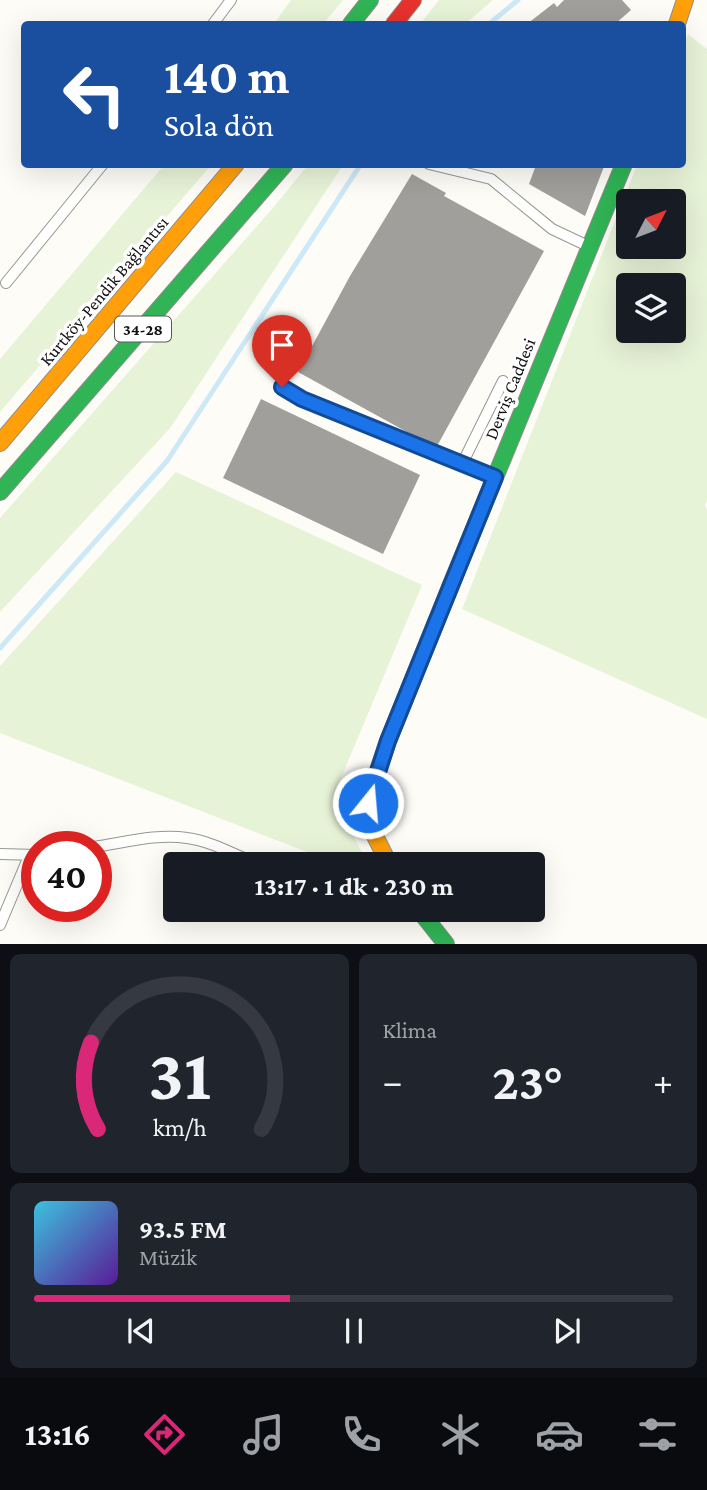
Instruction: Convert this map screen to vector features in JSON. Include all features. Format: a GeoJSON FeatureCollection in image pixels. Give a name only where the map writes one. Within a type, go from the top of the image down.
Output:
{"type":"FeatureCollection","features":[{"type":"Feature","properties":{"kind":"main road"},"geometry":{"type":"LineString","coordinates":[[353,21],[370,0]]}},
{"type":"Feature","properties":{"kind":"main road"},"geometry":{"type":"LineString","coordinates":[[396,21],[413,0]]}},
{"type":"Feature","properties":{"kind":"main road"},"geometry":{"type":"LineString","coordinates":[[678,21],[685,0]]}},
{"type":"Feature","properties":{"kind":"main road","name":"Kurtköy-Pendik Bağlantısı"},"geometry":{"type":"LineString","coordinates":[[0,443],[233,168]]}},
{"type":"Feature","properties":{"kind":"main road","name":"34-28"},"geometry":{"type":"LineString","coordinates":[[0,492],[282,168]]}},
{"type":"Feature","properties":{"kind":"main road","name":"Derviş Caddesi"},"geometry":{"type":"LineString","coordinates":[[383,852],[367,812],[388,741],[622,168]]}},
{"type":"Feature","properties":{"kind":"main road"},"geometry":{"type":"LineString","coordinates":[[429,922],[446,944]]}},
{"type":"Feature","properties":{"kind":"lane"},"geometry":{"type":"LineString","coordinates":[[215,21],[231,0]]}},
{"type":"Feature","properties":{"kind":"lane"},"geometry":{"type":"LineString","coordinates":[[6,284],[100,168]]}},
{"type":"Feature","properties":{"kind":"lane"},"geometry":{"type":"LineString","coordinates":[[446,168],[491,179],[552,229],[590,246]]}},
{"type":"Feature","properties":{"kind":"lane"},"geometry":{"type":"LineString","coordinates":[[462,464],[503,381]]}},
{"type":"Feature","properties":{"kind":"lane"},"geometry":{"type":"LineString","coordinates":[[282,387],[302,399],[495,477]]}},
{"type":"Feature","properties":{"kind":"lane"},"geometry":{"type":"LineString","coordinates":[[112,845],[170,837],[186,838],[202,841],[229,852]]}},
{"type":"Feature","properties":{"kind":"lane"},"geometry":{"type":"LineString","coordinates":[[0,854],[21,855]]}},
{"type":"Feature","properties":{"kind":"lane"},"geometry":{"type":"LineString","coordinates":[[0,925],[21,880]]}},
{"type":"Feature","properties":{"kind":"green space"},"geometry":{"type":"Polygon","coordinates":[[[291,0],[343,0],[326,21],[276,21],[291,0]]]}},
{"type":"Feature","properties":{"kind":"green space"},"geometry":{"type":"Polygon","coordinates":[[[439,0],[493,0],[468,21],[422,21],[439,0]]]}},
{"type":"Feature","properties":{"kind":"green space"},"geometry":{"type":"Polygon","coordinates":[[[688,34],[707,49],[707,719],[462,609],[616,218],[616,259],[686,259],[686,189],[628,189],[636,168],[686,168],[688,34]]]}},
{"type":"Feature","properties":{"kind":"green space"},"geometry":{"type":"Polygon","coordinates":[[[161,168],[208,168],[0,412],[0,359],[161,168]]]}},
{"type":"Feature","properties":{"kind":"green space"},"geometry":{"type":"Polygon","coordinates":[[[306,168],[341,168],[171,427],[0,612],[0,518],[306,168]]]}},
{"type":"Feature","properties":{"kind":"green space"},"geometry":{"type":"Polygon","coordinates":[[[176,472],[422,585],[333,797],[362,852],[307,852],[0,733],[0,666],[176,472]]]}},
{"type":"Feature","properties":{"kind":"building"},"geometry":{"type":"Polygon","coordinates":[[[564,0],[622,0],[631,10],[618,21],[531,21],[554,3],[557,7],[564,0]]]}},
{"type":"Feature","properties":{"kind":"building"},"geometry":{"type":"Polygon","coordinates":[[[535,168],[603,168],[585,216],[529,184],[535,168]]]}},
{"type":"Feature","properties":{"kind":"building"},"geometry":{"type":"Polygon","coordinates":[[[412,174],[446,193],[444,196],[544,251],[436,448],[298,372],[350,276],[412,174]]]}},
{"type":"Feature","properties":{"kind":"building"},"geometry":{"type":"Polygon","coordinates":[[[261,399],[420,475],[383,554],[223,478],[261,399]]]}},
{"type":"Feature","properties":{"kind":"waterway"},"geometry":{"type":"LineString","coordinates":[[493,21],[518,0]]}},
{"type":"Feature","properties":{"kind":"waterway"},"geometry":{"type":"LineString","coordinates":[[0,648],[167,461],[358,168]]}},
{"type":"Feature","properties":{"kind":"traffic: fast"},"geometry":{"type":"LineString","coordinates":[[353,21],[370,0]]}},
{"type":"Feature","properties":{"kind":"traffic: fast"},"geometry":{"type":"LineString","coordinates":[[0,492],[282,168]]}},
{"type":"Feature","properties":{"kind":"traffic: fast"},"geometry":{"type":"LineString","coordinates":[[450,587],[622,168]]}},
{"type":"Feature","properties":{"kind":"traffic: fast"},"geometry":{"type":"LineString","coordinates":[[429,922],[446,944]]}},
{"type":"Feature","properties":{"kind":"traffic: slow"},"geometry":{"type":"LineString","coordinates":[[678,21],[685,0]]}},
{"type":"Feature","properties":{"kind":"traffic: slow"},"geometry":{"type":"LineString","coordinates":[[0,443],[233,168]]}},
{"type":"Feature","properties":{"kind":"traffic: slow"},"geometry":{"type":"LineString","coordinates":[[383,852],[367,812],[372,788],[450,587]]}},
{"type":"Feature","properties":{"kind":"traffic: jam"},"geometry":{"type":"LineString","coordinates":[[396,21],[413,0]]}},
{"type":"Feature","properties":{"kind":"route"},"geometry":{"type":"LineString","coordinates":[[282,387],[302,399],[495,477],[388,741],[368,803]]}}]}
